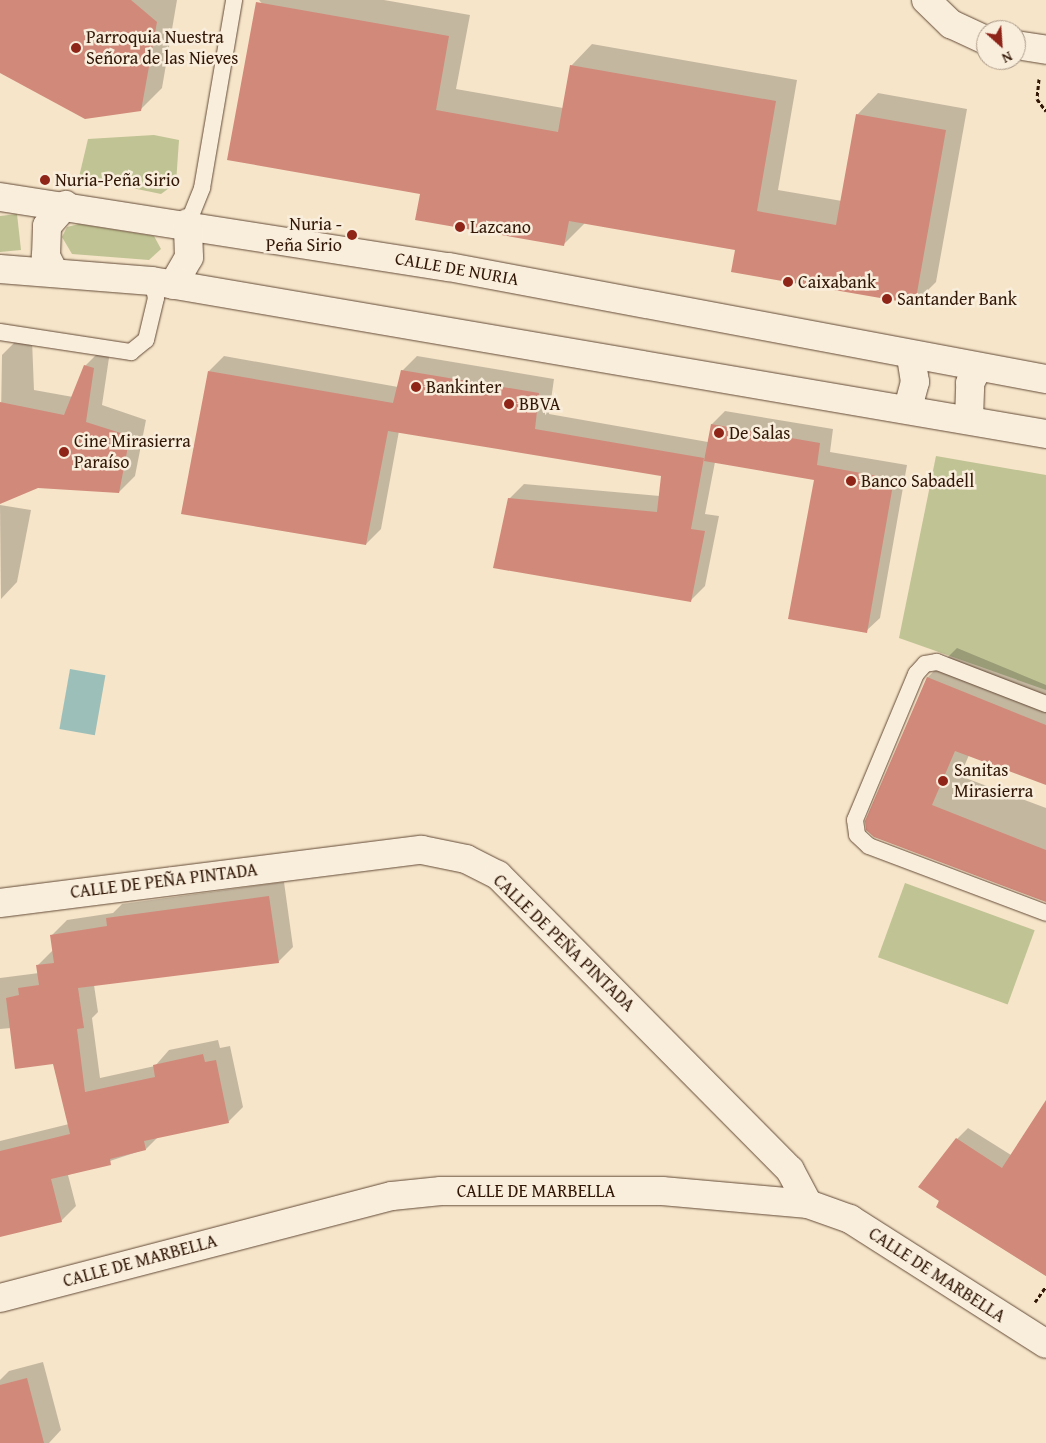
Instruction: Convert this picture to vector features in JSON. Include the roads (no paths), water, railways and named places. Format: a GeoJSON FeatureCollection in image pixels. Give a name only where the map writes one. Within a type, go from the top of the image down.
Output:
{"type":"FeatureCollection","features":[{"type":"Feature","properties":{"kind":"street"},"geometry":{"type":"LineString","coordinates":[[934,3],[951,24],[976,35]]}},
{"type":"Feature","properties":{"kind":"street"},"geometry":{"type":"LineString","coordinates":[[1026,50],[1044,60]]}},
{"type":"Feature","properties":{"kind":"street","name":"CALLE DE NURIA"},"geometry":{"type":"LineString","coordinates":[[0,197],[188,223],[449,267],[911,356],[1046,379]]}},
{"type":"Feature","properties":{"kind":"street"},"geometry":{"type":"LineString","coordinates":[[53,270],[46,256],[47,226],[65,205]]}},
{"type":"Feature","properties":{"kind":"street"},"geometry":{"type":"LineString","coordinates":[[162,283],[189,256],[188,223]]}},
{"type":"Feature","properties":{"kind":"street"},"geometry":{"type":"LineString","coordinates":[[0,269],[53,270],[162,283],[908,408],[1046,434]]}},
{"type":"Feature","properties":{"kind":"street"},"geometry":{"type":"LineString","coordinates":[[908,408],[915,382],[911,356]]}},
{"type":"Feature","properties":{"kind":"street"},"geometry":{"type":"LineString","coordinates":[[969,419],[969,390],[978,368]]}},
{"type":"Feature","properties":{"kind":"street","name":"CALLE DE PEÑA PINTADA"},"geometry":{"type":"LineString","coordinates":[[0,902],[422,850],[466,859],[498,875],[624,1002],[790,1170],[808,1204]]}},
{"type":"Feature","properties":{"kind":"street","name":"CALLE DE MARBELLA"},"geometry":{"type":"LineString","coordinates":[[0,1298],[342,1208],[431,1192],[662,1191],[808,1204],[850,1219],[1046,1344]]}},
{"type":"Feature","properties":{"kind":"lane"},"geometry":{"type":"LineString","coordinates":[[188,223],[202,188],[234,0]]}},
{"type":"Feature","properties":{"kind":"lane"},"geometry":{"type":"LineString","coordinates":[[0,332],[132,352],[146,340],[156,298],[162,283]]}},
{"type":"Feature","properties":{"kind":"lane"},"geometry":{"type":"LineString","coordinates":[[1046,704],[938,662],[925,664],[916,674],[855,820],[857,835],[869,846],[1046,913]]}},
{"type":"Feature","properties":{"kind":"water"},"geometry":{"type":"Polygon","coordinates":[[[70,669],[105,675],[95,735],[59,729],[70,669]]]}},
{"type":"Feature","properties":{"kind":"place","name":"Parroquia Nuestra Señora de las Nieves"},"geometry":{"type":"Point","coordinates":[76,48]}},
{"type":"Feature","properties":{"kind":"place","name":"Nuria-Peña Sirio"},"geometry":{"type":"Point","coordinates":[45,180]}},
{"type":"Feature","properties":{"kind":"place","name":"Lazcano"},"geometry":{"type":"Point","coordinates":[460,227]}},
{"type":"Feature","properties":{"kind":"place","name":"Nuria - Peña Sirio"},"geometry":{"type":"Point","coordinates":[352,235]}},
{"type":"Feature","properties":{"kind":"place","name":"Caixabank"},"geometry":{"type":"Point","coordinates":[788,282]}},
{"type":"Feature","properties":{"kind":"place","name":"Santander Bank"},"geometry":{"type":"Point","coordinates":[887,299]}},
{"type":"Feature","properties":{"kind":"place","name":"Bankinter"},"geometry":{"type":"Point","coordinates":[416,387]}},
{"type":"Feature","properties":{"kind":"place","name":"BBVA"},"geometry":{"type":"Point","coordinates":[509,404]}},
{"type":"Feature","properties":{"kind":"place","name":"De Salas"},"geometry":{"type":"Point","coordinates":[719,433]}},
{"type":"Feature","properties":{"kind":"place","name":"Cine Mirasierra Paraíso"},"geometry":{"type":"Point","coordinates":[64,452]}},
{"type":"Feature","properties":{"kind":"place","name":"Banco Sabadell"},"geometry":{"type":"Point","coordinates":[851,481]}},
{"type":"Feature","properties":{"kind":"place","name":"Sanitas Mirasierra"},"geometry":{"type":"Point","coordinates":[943,781]}}]}
